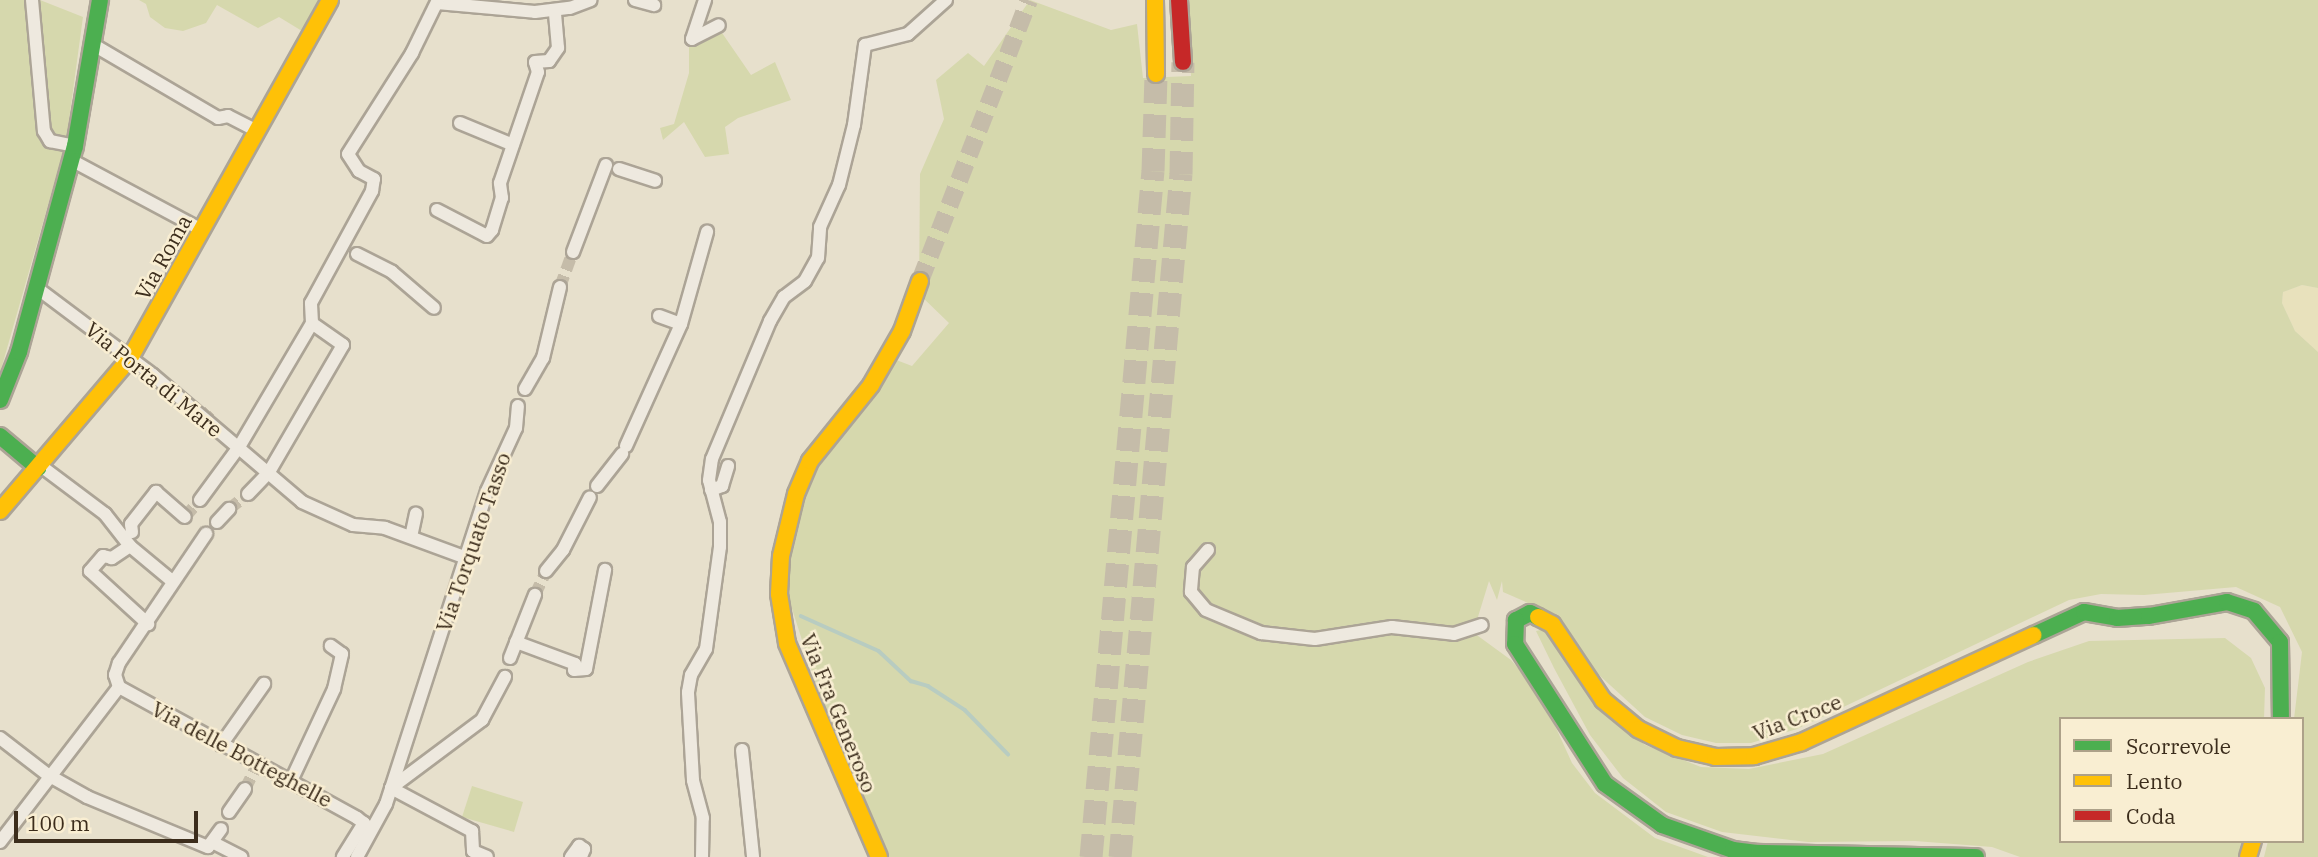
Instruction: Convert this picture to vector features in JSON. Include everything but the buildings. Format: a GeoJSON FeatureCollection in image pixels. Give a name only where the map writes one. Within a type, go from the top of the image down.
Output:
{"type":"FeatureCollection","features":[{"type":"Feature","properties":{"kind":"main road"},"geometry":{"type":"LineString","coordinates":[[0,400],[37,288],[73,153],[100,0]]}},
{"type":"Feature","properties":{"kind":"main road","name":"Via Roma"},"geometry":{"type":"LineString","coordinates":[[0,511],[130,358],[330,0]]}},
{"type":"Feature","properties":{"kind":"main road"},"geometry":{"type":"LineString","coordinates":[[1155,0],[1156,74]]}},
{"type":"Feature","properties":{"kind":"main road"},"geometry":{"type":"LineString","coordinates":[[1179,0],[1182,62]]}},
{"type":"Feature","properties":{"kind":"main road","name":"Via Fra Generoso"},"geometry":{"type":"LineString","coordinates":[[878,857],[786,643],[779,594],[781,556],[796,495],[810,461],[871,385],[902,331],[920,281]]}},
{"type":"Feature","properties":{"kind":"main road"},"geometry":{"type":"LineString","coordinates":[[0,436],[39,467]]}},
{"type":"Feature","properties":{"kind":"main road","name":"Via Croce"},"geometry":{"type":"LineString","coordinates":[[1976,857],[1759,853],[1733,850],[1662,825],[1605,784],[1583,755],[1565,718],[1515,644],[1516,620],[1530,612],[1552,624],[1603,700],[1638,729],[1677,748],[1715,757],[1754,756],[1802,742],[2084,612],[2149,616],[2227,602],[2254,611],[2280,642],[2284,685],[2281,717]]}},
{"type":"Feature","properties":{"kind":"street"},"geometry":{"type":"LineString","coordinates":[[32,0],[44,131],[50,141],[202,230]]}},
{"type":"Feature","properties":{"kind":"street"},"geometry":{"type":"LineString","coordinates":[[200,500],[240,447],[312,323],[311,303],[362,212],[374,179],[359,171],[348,154],[412,53],[437,2],[483,10],[555,10],[591,0]]}},
{"type":"Feature","properties":{"kind":"street"},"geometry":{"type":"LineString","coordinates":[[635,0],[654,5]]}},
{"type":"Feature","properties":{"kind":"street"},"geometry":{"type":"LineString","coordinates":[[705,0],[692,39],[719,25]]}},
{"type":"Feature","properties":{"kind":"street"},"geometry":{"type":"LineString","coordinates":[[702,857],[703,818],[694,780],[688,692],[691,675],[706,649],[720,547],[720,522],[711,490],[712,459],[770,321],[784,297],[805,281],[818,258],[820,227],[839,185],[854,125],[863,50],[875,41],[910,33],[946,0]]}},
{"type":"Feature","properties":{"kind":"street"},"geometry":{"type":"LineString","coordinates":[[437,209],[487,236],[500,211],[500,183],[537,72],[536,60],[549,61],[558,48],[555,10]]}},
{"type":"Feature","properties":{"kind":"street"},"geometry":{"type":"LineString","coordinates":[[92,44],[218,118],[228,116],[256,130]]}},
{"type":"Feature","properties":{"kind":"street"},"geometry":{"type":"LineString","coordinates":[[460,122],[513,145]]}},
{"type":"Feature","properties":{"kind":"street"},"geometry":{"type":"LineString","coordinates":[[573,251],[612,167],[654,181]]}},
{"type":"Feature","properties":{"kind":"street"},"geometry":{"type":"LineString","coordinates":[[546,571],[563,550],[593,491],[624,450],[681,324],[707,232]]}},
{"type":"Feature","properties":{"kind":"street"},"geometry":{"type":"LineString","coordinates":[[358,254],[392,272],[434,307]]}},
{"type":"Feature","properties":{"kind":"street"},"geometry":{"type":"LineString","coordinates":[[525,389],[543,358],[561,287]]}},
{"type":"Feature","properties":{"kind":"street","name":"Via Porta di Mare"},"geometry":{"type":"LineString","coordinates":[[37,288],[130,358],[270,472],[302,502],[353,525],[411,537],[464,557]]}},
{"type":"Feature","properties":{"kind":"street"},"geometry":{"type":"LineString","coordinates":[[659,316],[681,324]]}},
{"type":"Feature","properties":{"kind":"street"},"geometry":{"type":"LineString","coordinates":[[248,494],[270,472],[337,358],[349,345],[312,323]]}},
{"type":"Feature","properties":{"kind":"street","name":"Via Torquato Tasso"},"geometry":{"type":"LineString","coordinates":[[349,855],[391,788],[429,678],[464,557],[493,474],[516,428],[518,407]]}},
{"type":"Feature","properties":{"kind":"street"},"geometry":{"type":"LineString","coordinates":[[711,490],[722,486],[728,466]]}},
{"type":"Feature","properties":{"kind":"street"},"geometry":{"type":"LineString","coordinates":[[39,467],[127,531],[145,538]]}},
{"type":"Feature","properties":{"kind":"street"},"geometry":{"type":"LineString","coordinates":[[172,581],[130,546],[127,531],[156,492],[185,517]]}},
{"type":"Feature","properties":{"kind":"street"},"geometry":{"type":"LineString","coordinates":[[217,522],[229,509]]}},
{"type":"Feature","properties":{"kind":"street"},"geometry":{"type":"LineString","coordinates":[[411,537],[416,514]]}},
{"type":"Feature","properties":{"kind":"street"},"geometry":{"type":"LineString","coordinates":[[0,842],[48,775],[118,687],[116,668],[206,534]]}},
{"type":"Feature","properties":{"kind":"street"},"geometry":{"type":"LineString","coordinates":[[130,546],[112,558],[102,557],[90,571],[148,624]]}},
{"type":"Feature","properties":{"kind":"street"},"geometry":{"type":"LineString","coordinates":[[1208,550],[1193,567],[1191,592],[1206,610],[1261,633],[1315,639],[1392,627],[1454,635],[1482,625]]}},
{"type":"Feature","properties":{"kind":"street"},"geometry":{"type":"LineString","coordinates":[[516,642],[580,667],[605,570]]}},
{"type":"Feature","properties":{"kind":"street"},"geometry":{"type":"LineString","coordinates":[[510,658],[536,595]]}},
{"type":"Feature","properties":{"kind":"street"},"geometry":{"type":"LineString","coordinates":[[291,781],[334,688],[342,654],[331,646]]}},
{"type":"Feature","properties":{"kind":"street"},"geometry":{"type":"LineString","coordinates":[[487,857],[473,851],[472,831],[391,788],[482,720],[505,677]]}},
{"type":"Feature","properties":{"kind":"street"},"geometry":{"type":"LineString","coordinates":[[221,745],[264,684]]}},
{"type":"Feature","properties":{"kind":"street","name":"Via delle Botteghelle"},"geometry":{"type":"LineString","coordinates":[[118,687],[364,823],[349,855]]}},
{"type":"Feature","properties":{"kind":"street"},"geometry":{"type":"LineString","coordinates":[[0,738],[48,775],[87,797],[241,857]]}},
{"type":"Feature","properties":{"kind":"street"},"geometry":{"type":"LineString","coordinates":[[742,750],[753,857]]}},
{"type":"Feature","properties":{"kind":"street"},"geometry":{"type":"LineString","coordinates":[[229,812],[245,789]]}},
{"type":"Feature","properties":{"kind":"street"},"geometry":{"type":"LineString","coordinates":[[748,803],[754,804],[760,843]]}},
{"type":"Feature","properties":{"kind":"street"},"geometry":{"type":"LineString","coordinates":[[198,857],[221,829]]}},
{"type":"Feature","properties":{"kind":"street"},"geometry":{"type":"LineString","coordinates":[[571,857],[577,846],[583,854]]}},
{"type":"Feature","properties":{"kind":"shaded area"},"geometry":{"type":"Polygon","coordinates":[[[2302,285],[2318,288],[2318,352],[2295,331],[2282,303],[2283,292],[2302,285]]]}},
{"type":"Feature","properties":{"kind":"green space"},"geometry":{"type":"Polygon","coordinates":[[[0,0],[40,0],[83,17],[66,142],[0,373],[0,0]]]}},
{"type":"Feature","properties":{"kind":"green space"},"geometry":{"type":"Polygon","coordinates":[[[139,0],[319,0],[302,31],[279,17],[258,28],[217,5],[206,23],[183,31],[165,28],[150,17],[146,4],[139,0]]]}},
{"type":"Feature","properties":{"kind":"green space"},"geometry":{"type":"Polygon","coordinates":[[[1030,0],[1111,30],[1137,24],[1143,78],[1191,76],[1188,0],[2318,0],[2318,288],[2302,285],[2283,292],[2282,303],[2295,331],[2318,352],[2318,857],[2264,857],[2268,843],[2304,843],[2304,717],[2294,717],[2302,652],[2280,607],[2236,587],[2144,595],[2101,594],[2069,600],[1797,729],[1751,743],[1716,743],[1682,735],[1645,717],[1587,664],[1553,614],[1503,592],[1502,581],[1497,600],[1489,581],[1477,620],[1469,623],[1474,633],[1511,660],[1541,695],[1572,763],[1595,793],[1655,838],[1708,857],[887,857],[844,772],[787,593],[793,529],[811,479],[891,358],[912,366],[949,323],[919,294],[920,174],[944,119],[936,80],[968,53],[984,66],[1030,0]]]}},
{"type":"Feature","properties":{"kind":"green space"},"geometry":{"type":"Polygon","coordinates":[[[720,30],[751,75],[775,62],[791,100],[738,118],[725,127],[729,154],[705,157],[684,122],[663,140],[660,128],[674,124],[689,73],[689,45],[720,30]]]}},
{"type":"Feature","properties":{"kind":"green space"},"geometry":{"type":"Polygon","coordinates":[[[1545,629],[1565,647],[1598,706],[1645,745],[1701,767],[1749,769],[1823,754],[2028,662],[2089,641],[2225,638],[2251,658],[2265,688],[2264,717],[2059,717],[2059,843],[2244,843],[2240,857],[2020,857],[1992,847],[1915,841],[1808,842],[1722,832],[1666,812],[1623,778],[1590,735],[1536,631],[1545,629]]]}},
{"type":"Feature","properties":{"kind":"green space"},"geometry":{"type":"Polygon","coordinates":[[[472,786],[523,802],[514,832],[462,817],[472,786]]]}},
{"type":"Feature","properties":{"kind":"waterway"},"geometry":{"type":"LineString","coordinates":[[801,616],[879,651],[911,681],[928,686],[965,710],[1008,754]]}},
{"type":"Feature","properties":{"kind":"tunnel"},"geometry":{"type":"LineString","coordinates":[[920,281],[1029,0]]}},
{"type":"Feature","properties":{"kind":"tunnel"},"geometry":{"type":"LineString","coordinates":[[1120,857],[1181,174],[1183,62]]}},
{"type":"Feature","properties":{"kind":"tunnel"},"geometry":{"type":"LineString","coordinates":[[1091,857],[1153,171],[1156,74]]}},
{"type":"Feature","properties":{"kind":"tunnel"},"geometry":{"type":"LineString","coordinates":[[560,287],[573,252]]}},
{"type":"Feature","properties":{"kind":"tunnel"},"geometry":{"type":"LineString","coordinates":[[202,420],[213,407]]}},
{"type":"Feature","properties":{"kind":"tunnel"},"geometry":{"type":"LineString","coordinates":[[229,509],[248,494]]}},
{"type":"Feature","properties":{"kind":"tunnel"},"geometry":{"type":"LineString","coordinates":[[185,517],[200,500]]}},
{"type":"Feature","properties":{"kind":"tunnel"},"geometry":{"type":"LineString","coordinates":[[535,595],[546,571]]}},
{"type":"Feature","properties":{"kind":"tunnel"},"geometry":{"type":"LineString","coordinates":[[245,789],[257,765]]}},
{"type":"Feature","properties":{"kind":"traffic: fast"},"geometry":{"type":"LineString","coordinates":[[0,400],[19,352],[75,146],[100,0]]}},
{"type":"Feature","properties":{"kind":"traffic: fast"},"geometry":{"type":"LineString","coordinates":[[0,436],[38,468]]}},
{"type":"Feature","properties":{"kind":"traffic: fast"},"geometry":{"type":"LineString","coordinates":[[2034,635],[2084,612],[2117,618],[2149,616],[2227,602],[2254,611],[2280,642],[2281,717]]}},
{"type":"Feature","properties":{"kind":"traffic: fast"},"geometry":{"type":"LineString","coordinates":[[1538,617],[1530,613],[1516,620],[1515,644],[1605,784],[1662,825],[1733,850],[1759,853],[1976,857]]}},
{"type":"Feature","properties":{"kind":"traffic: slow"},"geometry":{"type":"LineString","coordinates":[[0,511],[130,358],[330,0]]}},
{"type":"Feature","properties":{"kind":"traffic: slow"},"geometry":{"type":"LineString","coordinates":[[1155,0],[1156,74]]}},
{"type":"Feature","properties":{"kind":"traffic: slow"},"geometry":{"type":"LineString","coordinates":[[879,857],[787,643],[779,594],[781,556],[796,494],[810,461],[871,385],[902,331],[920,281]]}},
{"type":"Feature","properties":{"kind":"traffic: slow"},"geometry":{"type":"LineString","coordinates":[[1538,617],[1552,624],[1603,700],[1638,729],[1677,748],[1715,757],[1754,756],[1802,742],[2034,635]]}},
{"type":"Feature","properties":{"kind":"traffic: slow"},"geometry":{"type":"LineString","coordinates":[[2248,857],[2252,843]]}},
{"type":"Feature","properties":{"kind":"traffic: jam"},"geometry":{"type":"LineString","coordinates":[[1179,0],[1183,62]]}}]}
